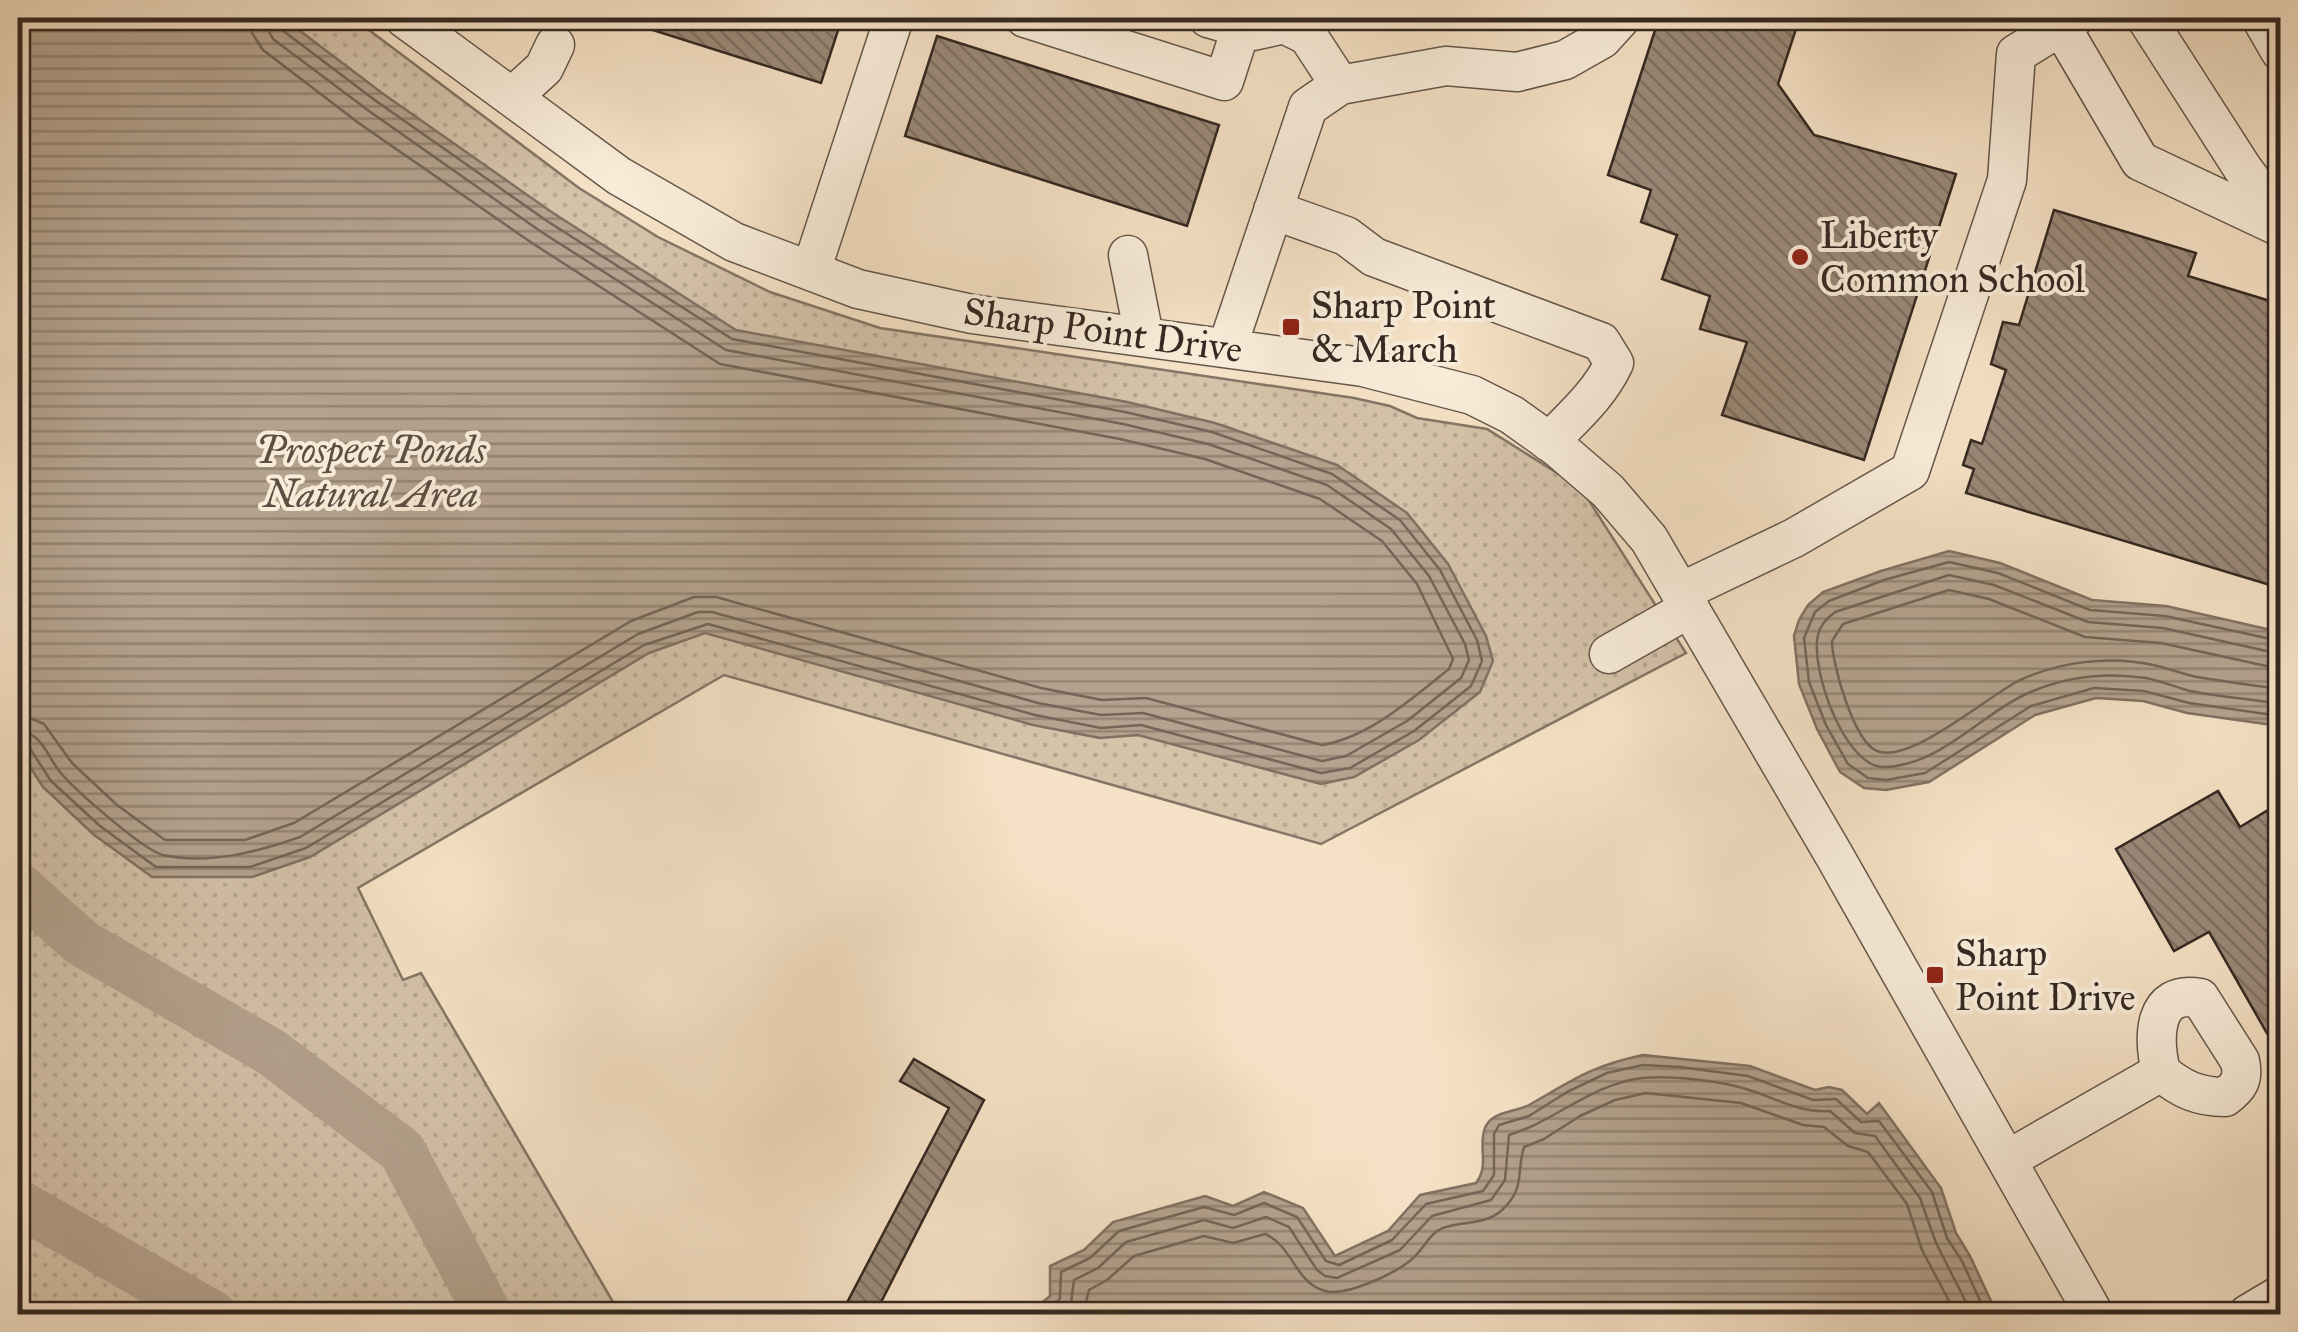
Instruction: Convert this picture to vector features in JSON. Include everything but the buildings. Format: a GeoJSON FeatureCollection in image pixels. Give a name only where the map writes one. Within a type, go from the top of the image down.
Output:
{"type":"FeatureCollection","features":[{"type":"Feature","properties":{"kind":"street","name":"Sharp Point Drive"},"geometry":{"type":"LineString","coordinates":[[404,18],[452,34],[512,97],[636,186],[734,242],[858,289],[972,314],[1363,367],[1472,395],[1512,416],[1548,442],[1608,490],[1649,538],[2094,1314]]}},
{"type":"Feature","properties":{"kind":"street"},"geometry":{"type":"LineString","coordinates":[[811,271],[894,18]]}},
{"type":"Feature","properties":{"kind":"street"},"geometry":{"type":"LineString","coordinates":[[1025,18],[1224,81],[1224,22],[1253,31],[1284,24],[1308,36],[1340,85]]}},
{"type":"Feature","properties":{"kind":"street"},"geometry":{"type":"LineString","coordinates":[[1228,348],[1308,107],[1340,85],[1446,66],[1517,72],[1566,60],[1602,39],[1621,18]]}},
{"type":"Feature","properties":{"kind":"street"},"geometry":{"type":"LineString","coordinates":[[2146,18],[2242,169],[2280,218]]}},
{"type":"Feature","properties":{"kind":"street"},"geometry":{"type":"LineString","coordinates":[[2261,18],[2280,51]]}},
{"type":"Feature","properties":{"kind":"street"},"geometry":{"type":"LineString","coordinates":[[1609,654],[1686,600],[1910,471],[2007,180],[2016,54],[2064,20],[2140,160],[2280,227]]}},
{"type":"Feature","properties":{"kind":"street"},"geometry":{"type":"LineString","coordinates":[[512,97],[544,68],[555,45]]}},
{"type":"Feature","properties":{"kind":"street"},"geometry":{"type":"LineString","coordinates":[[1273,210],[1346,236],[1374,257],[1601,342],[1614,363],[1608,376],[1584,407],[1548,442]]}},
{"type":"Feature","properties":{"kind":"street"},"geometry":{"type":"LineString","coordinates":[[1128,255],[1144,336]]}},
{"type":"Feature","properties":{"kind":"street"},"geometry":{"type":"LineString","coordinates":[[2007,1160],[2161,1072]]}},
{"type":"Feature","properties":{"kind":"street"},"geometry":{"type":"LineString","coordinates":[[2248,1314],[2280,1296]]}},
{"type":"Feature","properties":{"kind":"green space","name":"Prospect Ponds Natural Area"},"geometry":{"type":"Polygon","coordinates":[[[18,18],[353,18],[579,188],[658,237],[770,292],[880,328],[1354,398],[1390,406],[1417,418],[1487,429],[1581,488],[1686,653],[1321,844],[724,675],[358,888],[403,980],[421,973],[620,1314],[18,1314],[18,18]]]}},
{"type":"Feature","properties":{"kind":"water","name":"Prospect Ponds Natural Area"},"geometry":{"type":"Polygon","coordinates":[[[18,18],[283,18],[553,213],[736,330],[1127,402],[1215,423],[1337,465],[1407,513],[1448,564],[1486,636],[1493,661],[1480,692],[1419,740],[1354,777],[1321,784],[1138,735],[1100,738],[1033,725],[705,633],[649,653],[310,857],[252,877],[152,877],[93,834],[43,787],[18,748],[18,18]]]}},
{"type":"Feature","properties":{"kind":"water"},"geometry":{"type":"Polygon","coordinates":[[[1949,551],[2000,563],[2092,600],[2166,606],[2280,632],[2280,726],[2187,713],[2143,701],[2096,698],[2035,715],[1929,782],[1886,790],[1864,788],[1840,772],[1799,684],[1794,636],[1799,620],[1823,592],[1949,551]]]}},
{"type":"Feature","properties":{"kind":"water"},"geometry":{"type":"Polygon","coordinates":[[[1643,1055],[1750,1066],[1815,1090],[1842,1090],[1867,1114],[1879,1103],[1941,1188],[1956,1233],[1997,1314],[1040,1314],[1038,1306],[1050,1296],[1050,1266],[1084,1250],[1113,1222],[1205,1196],[1233,1206],[1264,1192],[1303,1208],[1335,1256],[1388,1231],[1420,1195],[1476,1183],[1483,1164],[1484,1131],[1496,1116],[1529,1105],[1596,1069],[1643,1055]]]}},
{"type":"Feature","properties":{"kind":"waterway"},"geometry":{"type":"LineString","coordinates":[[18,886],[82,943],[271,1052],[402,1151],[488,1314]]}},
{"type":"Feature","properties":{"kind":"waterway"},"geometry":{"type":"LineString","coordinates":[[18,1203],[212,1314]]}},
{"type":"Feature","properties":{"kind":"place","name":"Liberty Common School"},"geometry":{"type":"Point","coordinates":[1800,257]}},
{"type":"Feature","properties":{"kind":"place","name":"Sharp Point & March"},"geometry":{"type":"Point","coordinates":[1291,327]}},
{"type":"Feature","properties":{"kind":"place","name":"Sharp Point Drive"},"geometry":{"type":"Point","coordinates":[1935,975]}}]}
